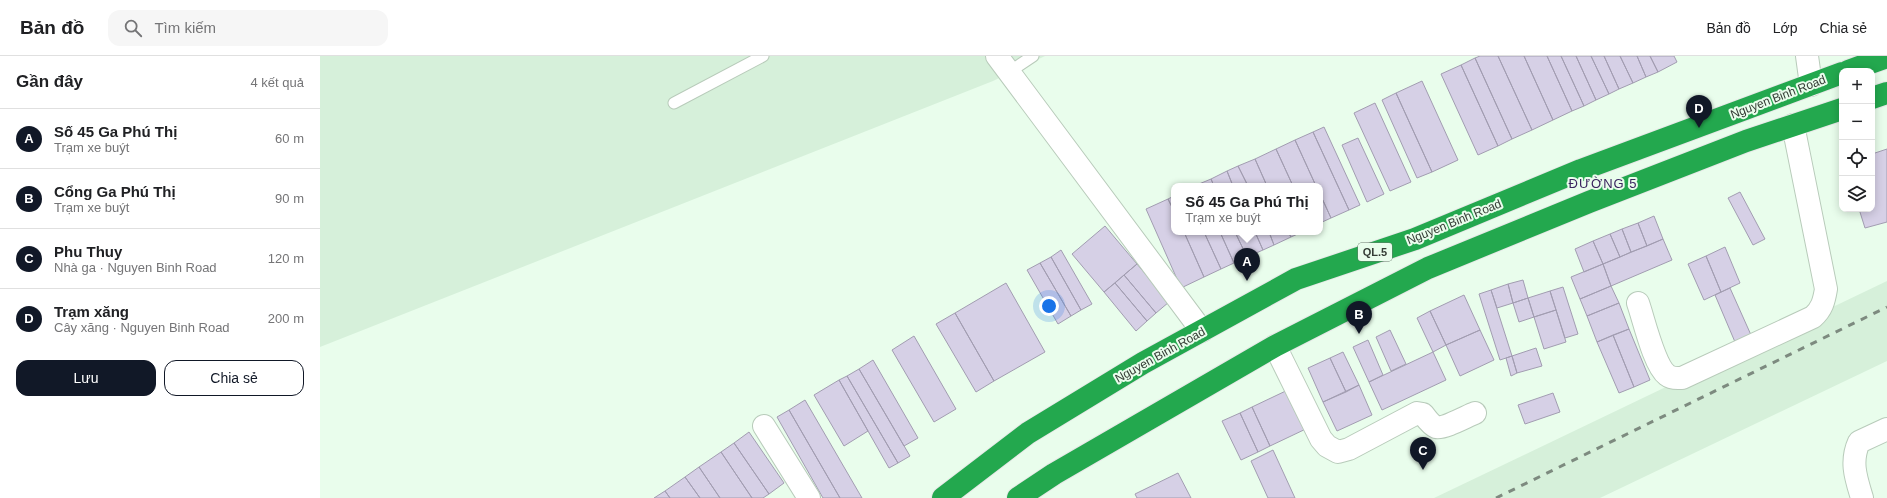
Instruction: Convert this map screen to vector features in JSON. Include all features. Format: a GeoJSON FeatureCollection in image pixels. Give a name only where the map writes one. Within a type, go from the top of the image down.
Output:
{"type":"FeatureCollection","features":[{"type":"Feature","properties":{"kind":"highway"},"geometry":{"type":"LineString","coordinates":[[1856,68],[1887,57]]}},
{"type":"Feature","properties":{"kind":"highway","name":"Nguyen Binh Road"},"geometry":{"type":"LineString","coordinates":[[943,498],[1028,433],[1143,363],[1296,279],[1415,239],[1581,170],[1839,74]]}},
{"type":"Feature","properties":{"kind":"highway"},"geometry":{"type":"LineString","coordinates":[[1875,97],[1887,94]]}},
{"type":"Feature","properties":{"kind":"highway"},"geometry":{"type":"LineString","coordinates":[[1018,498],[1060,470],[1275,346],[1428,268],[1589,202],[1746,141],[1839,109]]}},
{"type":"Feature","properties":{"kind":"street"},"geometry":{"type":"LineString","coordinates":[[1807,56],[1811,85]]}},
{"type":"Feature","properties":{"kind":"street"},"geometry":{"type":"LineString","coordinates":[[1003,64],[1202,331]]}},
{"type":"Feature","properties":{"kind":"street"},"geometry":{"type":"LineString","coordinates":[[1638,303],[1659,364],[1667,375],[1674,378],[1682,378],[1812,317],[1820,310],[1826,289],[1793,125]]}},
{"type":"Feature","properties":{"kind":"street"},"geometry":{"type":"LineString","coordinates":[[1275,346],[1321,439],[1327,446],[1338,452],[1350,449],[1417,413],[1423,414],[1437,427],[1444,426],[1475,413]]}},
{"type":"Feature","properties":{"kind":"street"},"geometry":{"type":"LineString","coordinates":[[764,426],[809,498]]}},
{"type":"Feature","properties":{"kind":"street"},"geometry":{"type":"LineString","coordinates":[[1862,498],[1854,469],[1854,452],[1859,442],[1887,429]]}},
{"type":"Feature","properties":{"kind":"lane"},"geometry":{"type":"LineString","coordinates":[[674,103],[763,56]]}},
{"type":"Feature","properties":{"kind":"lane"},"geometry":{"type":"LineString","coordinates":[[1003,64],[1033,56]]}},
{"type":"Feature","properties":{"kind":"shaded area"},"geometry":{"type":"Polygon","coordinates":[[[320,56],[1045,56],[993,81],[320,347],[320,56]]]}},
{"type":"Feature","properties":{"kind":"shaded area"},"geometry":{"type":"Polygon","coordinates":[[[1887,281],[1887,361],[1600,498],[1434,498],[1887,281]]]}},
{"type":"Feature","properties":{"kind":"building"},"geometry":{"type":"Polygon","coordinates":[[[1480,56],[1498,56],[1532,130],[1512,139],[1475,58],[1480,56]]]}},
{"type":"Feature","properties":{"kind":"building"},"geometry":{"type":"Polygon","coordinates":[[[1498,56],[1524,56],[1553,120],[1532,130],[1498,56]]]}},
{"type":"Feature","properties":{"kind":"building"},"geometry":{"type":"Polygon","coordinates":[[[1524,56],[1547,56],[1572,111],[1553,120],[1524,56]]]}},
{"type":"Feature","properties":{"kind":"building"},"geometry":{"type":"Polygon","coordinates":[[[1547,56],[1561,56],[1584,106],[1572,111],[1547,56]]]}},
{"type":"Feature","properties":{"kind":"building"},"geometry":{"type":"Polygon","coordinates":[[[1561,56],[1576,56],[1596,100],[1584,106],[1561,56]]]}},
{"type":"Feature","properties":{"kind":"building"},"geometry":{"type":"Polygon","coordinates":[[[1576,56],[1591,56],[1609,94],[1596,100],[1576,56]]]}},
{"type":"Feature","properties":{"kind":"building"},"geometry":{"type":"Polygon","coordinates":[[[1591,56],[1604,56],[1619,89],[1609,94],[1591,56]]]}},
{"type":"Feature","properties":{"kind":"building"},"geometry":{"type":"Polygon","coordinates":[[[1604,56],[1620,56],[1633,83],[1619,89],[1604,56]]]}},
{"type":"Feature","properties":{"kind":"building"},"geometry":{"type":"Polygon","coordinates":[[[1620,56],[1637,56],[1646,77],[1633,83],[1620,56]]]}},
{"type":"Feature","properties":{"kind":"building"},"geometry":{"type":"Polygon","coordinates":[[[1637,56],[1650,56],[1658,72],[1646,77],[1637,56]]]}},
{"type":"Feature","properties":{"kind":"building"},"geometry":{"type":"Polygon","coordinates":[[[1650,56],[1674,56],[1677,62],[1658,72],[1650,56]]]}},
{"type":"Feature","properties":{"kind":"building"},"geometry":{"type":"Polygon","coordinates":[[[1475,58],[1512,139],[1498,146],[1461,65],[1475,58]]]}},
{"type":"Feature","properties":{"kind":"building"},"geometry":{"type":"Polygon","coordinates":[[[1461,65],[1498,146],[1478,155],[1441,74],[1461,65]]]}},
{"type":"Feature","properties":{"kind":"building"},"geometry":{"type":"Polygon","coordinates":[[[1422,81],[1458,160],[1432,172],[1396,93],[1422,81]]]}},
{"type":"Feature","properties":{"kind":"building"},"geometry":{"type":"Polygon","coordinates":[[[1396,93],[1432,172],[1417,178],[1382,100],[1396,93]]]}},
{"type":"Feature","properties":{"kind":"building"},"geometry":{"type":"Polygon","coordinates":[[[1375,103],[1411,182],[1390,191],[1354,113],[1375,103]]]}},
{"type":"Feature","properties":{"kind":"building"},"geometry":{"type":"Polygon","coordinates":[[[1324,127],[1360,205],[1349,210],[1313,132],[1324,127]]]}},
{"type":"Feature","properties":{"kind":"building"},"geometry":{"type":"Polygon","coordinates":[[[1313,132],[1349,210],[1331,218],[1323,201],[1323,183],[1315,183],[1295,140],[1313,132]]]}},
{"type":"Feature","properties":{"kind":"building"},"geometry":{"type":"Polygon","coordinates":[[[1358,138],[1384,194],[1367,202],[1342,145],[1358,138]]]}},
{"type":"Feature","properties":{"kind":"building"},"geometry":{"type":"Polygon","coordinates":[[[1295,140],[1315,183],[1292,183],[1276,149],[1295,140]]]}},
{"type":"Feature","properties":{"kind":"building"},"geometry":{"type":"Polygon","coordinates":[[[1276,149],[1292,183],[1266,183],[1255,159],[1276,149]]]}},
{"type":"Feature","properties":{"kind":"building"},"geometry":{"type":"Polygon","coordinates":[[[1887,149],[1887,222],[1865,228],[1860,212],[1875,212],[1875,153],[1887,149]]]}},
{"type":"Feature","properties":{"kind":"building"},"geometry":{"type":"Polygon","coordinates":[[[1255,159],[1266,183],[1246,183],[1238,166],[1255,159]]]}},
{"type":"Feature","properties":{"kind":"building"},"geometry":{"type":"Polygon","coordinates":[[[1238,166],[1246,183],[1232,183],[1227,171],[1238,166]]]}},
{"type":"Feature","properties":{"kind":"building"},"geometry":{"type":"Polygon","coordinates":[[[1227,171],[1232,183],[1213,183],[1211,179],[1227,171]]]}},
{"type":"Feature","properties":{"kind":"building"},"geometry":{"type":"Polygon","coordinates":[[[1211,179],[1213,183],[1201,183],[1211,179]]]}},
{"type":"Feature","properties":{"kind":"building"},"geometry":{"type":"Polygon","coordinates":[[[1740,192],[1765,239],[1753,245],[1728,198],[1740,192]]]}},
{"type":"Feature","properties":{"kind":"building"},"geometry":{"type":"Polygon","coordinates":[[[1171,198],[1171,205],[1168,199],[1171,198]]]}},
{"type":"Feature","properties":{"kind":"building"},"geometry":{"type":"Polygon","coordinates":[[[1168,199],[1171,205],[1171,235],[1185,235],[1204,277],[1181,288],[1146,209],[1168,199]]]}},
{"type":"Feature","properties":{"kind":"building"},"geometry":{"type":"Polygon","coordinates":[[[1323,201],[1331,218],[1323,222],[1323,201]]]}},
{"type":"Feature","properties":{"kind":"building"},"geometry":{"type":"Polygon","coordinates":[[[1654,216],[1663,239],[1647,246],[1638,223],[1654,216]]]}},
{"type":"Feature","properties":{"kind":"building"},"geometry":{"type":"Polygon","coordinates":[[[1638,223],[1647,246],[1631,252],[1622,229],[1638,223]]]}},
{"type":"Feature","properties":{"kind":"building"},"geometry":{"type":"Polygon","coordinates":[[[1105,226],[1137,264],[1104,292],[1072,254],[1105,226]]]}},
{"type":"Feature","properties":{"kind":"building"},"geometry":{"type":"Polygon","coordinates":[[[1622,229],[1631,252],[1620,257],[1610,234],[1622,229]]]}},
{"type":"Feature","properties":{"kind":"building"},"geometry":{"type":"Polygon","coordinates":[[[1610,234],[1620,257],[1603,264],[1593,241],[1610,234]]]}},
{"type":"Feature","properties":{"kind":"building"},"geometry":{"type":"Polygon","coordinates":[[[1185,235],[1205,235],[1221,269],[1204,277],[1185,235]]]}},
{"type":"Feature","properties":{"kind":"building"},"geometry":{"type":"Polygon","coordinates":[[[1205,235],[1221,235],[1234,263],[1221,269],[1205,235]]]}},
{"type":"Feature","properties":{"kind":"building"},"geometry":{"type":"Polygon","coordinates":[[[1221,235],[1236,235],[1247,257],[1234,263],[1221,235]]]}},
{"type":"Feature","properties":{"kind":"building"},"geometry":{"type":"Polygon","coordinates":[[[1236,235],[1256,235],[1263,250],[1247,257],[1236,235]]]}},
{"type":"Feature","properties":{"kind":"building"},"geometry":{"type":"Polygon","coordinates":[[[1256,235],[1270,235],[1274,245],[1263,250],[1256,235]]]}},
{"type":"Feature","properties":{"kind":"building"},"geometry":{"type":"Polygon","coordinates":[[[1270,235],[1290,235],[1291,237],[1274,245],[1270,235]]]}},
{"type":"Feature","properties":{"kind":"building"},"geometry":{"type":"Polygon","coordinates":[[[1663,239],[1672,260],[1611,286],[1603,264],[1663,239]]]}},
{"type":"Feature","properties":{"kind":"building"},"geometry":{"type":"Polygon","coordinates":[[[1593,241],[1603,264],[1584,272],[1575,249],[1593,241]]]}},
{"type":"Feature","properties":{"kind":"building"},"geometry":{"type":"Polygon","coordinates":[[[1725,247],[1740,283],[1721,292],[1706,256],[1725,247]]]}},
{"type":"Feature","properties":{"kind":"building"},"geometry":{"type":"Polygon","coordinates":[[[1061,250],[1092,304],[1081,310],[1051,257],[1061,250]]]}},
{"type":"Feature","properties":{"kind":"building"},"geometry":{"type":"Polygon","coordinates":[[[1706,256],[1721,292],[1704,300],[1688,264],[1706,256]]]}},
{"type":"Feature","properties":{"kind":"building"},"geometry":{"type":"Polygon","coordinates":[[[1051,257],[1081,310],[1071,316],[1040,263],[1051,257]]]}},
{"type":"Feature","properties":{"kind":"building"},"geometry":{"type":"Polygon","coordinates":[[[1040,263],[1071,316],[1058,324],[1027,270],[1040,263]]]}},
{"type":"Feature","properties":{"kind":"building"},"geometry":{"type":"Polygon","coordinates":[[[1137,264],[1169,302],[1156,313],[1124,275],[1137,264]]]}},
{"type":"Feature","properties":{"kind":"building"},"geometry":{"type":"Polygon","coordinates":[[[1603,264],[1611,286],[1580,299],[1571,277],[1603,264]]]}},
{"type":"Feature","properties":{"kind":"building"},"geometry":{"type":"Polygon","coordinates":[[[1124,275],[1156,313],[1147,321],[1115,283],[1124,275]]]}},
{"type":"Feature","properties":{"kind":"building"},"geometry":{"type":"Polygon","coordinates":[[[1523,280],[1528,298],[1513,303],[1508,284],[1523,280]]]}},
{"type":"Feature","properties":{"kind":"building"},"geometry":{"type":"Polygon","coordinates":[[[1006,283],[1045,352],[994,381],[955,313],[1006,283]]]}},
{"type":"Feature","properties":{"kind":"building"},"geometry":{"type":"Polygon","coordinates":[[[1115,283],[1147,321],[1136,331],[1104,292],[1115,283]]]}},
{"type":"Feature","properties":{"kind":"building"},"geometry":{"type":"Polygon","coordinates":[[[1508,284],[1513,303],[1497,308],[1491,290],[1508,284]]]}},
{"type":"Feature","properties":{"kind":"building"},"geometry":{"type":"Polygon","coordinates":[[[1611,286],[1619,303],[1587,316],[1580,299],[1611,286]]]}},
{"type":"Feature","properties":{"kind":"building"},"geometry":{"type":"Polygon","coordinates":[[[1563,287],[1578,334],[1565,338],[1550,291],[1563,287]]]}},
{"type":"Feature","properties":{"kind":"building"},"geometry":{"type":"Polygon","coordinates":[[[1730,288],[1751,335],[1735,342],[1715,295],[1730,288]]]}},
{"type":"Feature","properties":{"kind":"building"},"geometry":{"type":"Polygon","coordinates":[[[1491,290],[1512,356],[1500,360],[1479,294],[1491,290]]]}},
{"type":"Feature","properties":{"kind":"building"},"geometry":{"type":"Polygon","coordinates":[[[1550,291],[1556,310],[1534,317],[1528,298],[1550,291]]]}},
{"type":"Feature","properties":{"kind":"building"},"geometry":{"type":"Polygon","coordinates":[[[1464,295],[1480,330],[1446,345],[1430,311],[1464,295]]]}},
{"type":"Feature","properties":{"kind":"building"},"geometry":{"type":"Polygon","coordinates":[[[1528,298],[1534,317],[1519,322],[1513,303],[1528,298]]]}},
{"type":"Feature","properties":{"kind":"building"},"geometry":{"type":"Polygon","coordinates":[[[1619,303],[1629,329],[1597,342],[1587,316],[1619,303]]]}},
{"type":"Feature","properties":{"kind":"building"},"geometry":{"type":"Polygon","coordinates":[[[1556,310],[1566,342],[1544,349],[1534,317],[1556,310]]]}},
{"type":"Feature","properties":{"kind":"building"},"geometry":{"type":"Polygon","coordinates":[[[1430,311],[1446,345],[1433,352],[1417,318],[1430,311]]]}},
{"type":"Feature","properties":{"kind":"building"},"geometry":{"type":"Polygon","coordinates":[[[955,313],[994,381],[976,392],[936,324],[955,313]]]}},
{"type":"Feature","properties":{"kind":"building"},"geometry":{"type":"Polygon","coordinates":[[[1629,329],[1650,380],[1634,387],[1613,335],[1629,329]]]}},
{"type":"Feature","properties":{"kind":"building"},"geometry":{"type":"Polygon","coordinates":[[[1390,330],[1406,364],[1391,371],[1376,337],[1390,330]]]}},
{"type":"Feature","properties":{"kind":"building"},"geometry":{"type":"Polygon","coordinates":[[[1480,330],[1494,360],[1460,376],[1446,345],[1480,330]]]}},
{"type":"Feature","properties":{"kind":"building"},"geometry":{"type":"Polygon","coordinates":[[[1613,335],[1634,387],[1619,393],[1597,342],[1613,335]]]}},
{"type":"Feature","properties":{"kind":"building"},"geometry":{"type":"Polygon","coordinates":[[[914,336],[956,409],[934,422],[892,350],[914,336]]]}},
{"type":"Feature","properties":{"kind":"building"},"geometry":{"type":"Polygon","coordinates":[[[1368,340],[1383,375],[1369,382],[1353,347],[1368,340]]]}},
{"type":"Feature","properties":{"kind":"building"},"geometry":{"type":"Polygon","coordinates":[[[1536,348],[1542,366],[1517,373],[1512,356],[1536,348]]]}},
{"type":"Feature","properties":{"kind":"building"},"geometry":{"type":"Polygon","coordinates":[[[1343,352],[1359,385],[1346,392],[1330,358],[1343,352]]]}},
{"type":"Feature","properties":{"kind":"building"},"geometry":{"type":"Polygon","coordinates":[[[1433,352],[1446,380],[1382,410],[1369,382],[1433,352]]]}},
{"type":"Feature","properties":{"kind":"building"},"geometry":{"type":"Polygon","coordinates":[[[1512,356],[1517,373],[1511,376],[1506,358],[1512,356]]]}},
{"type":"Feature","properties":{"kind":"building"},"geometry":{"type":"Polygon","coordinates":[[[1330,358],[1346,392],[1323,402],[1308,368],[1330,358]]]}},
{"type":"Feature","properties":{"kind":"building"},"geometry":{"type":"Polygon","coordinates":[[[873,360],[918,438],[904,446],[859,369],[873,360]]]}},
{"type":"Feature","properties":{"kind":"building"},"geometry":{"type":"Polygon","coordinates":[[[859,369],[910,456],[898,463],[847,376],[859,369]]]}},
{"type":"Feature","properties":{"kind":"building"},"geometry":{"type":"Polygon","coordinates":[[[847,376],[898,463],[889,468],[839,380],[847,376]]]}},
{"type":"Feature","properties":{"kind":"building"},"geometry":{"type":"Polygon","coordinates":[[[839,380],[868,431],[844,446],[814,395],[839,380]]]}},
{"type":"Feature","properties":{"kind":"building"},"geometry":{"type":"Polygon","coordinates":[[[1359,385],[1372,415],[1337,431],[1323,402],[1359,385]]]}},
{"type":"Feature","properties":{"kind":"building"},"geometry":{"type":"Polygon","coordinates":[[[1292,388],[1310,427],[1270,446],[1252,407],[1292,388]]]}},
{"type":"Feature","properties":{"kind":"building"},"geometry":{"type":"Polygon","coordinates":[[[1553,393],[1560,412],[1525,424],[1518,405],[1553,393]]]}},
{"type":"Feature","properties":{"kind":"building"},"geometry":{"type":"Polygon","coordinates":[[[805,400],[862,498],[840,498],[789,410],[805,400]]]}},
{"type":"Feature","properties":{"kind":"building"},"geometry":{"type":"Polygon","coordinates":[[[1252,407],[1270,446],[1258,452],[1240,413],[1252,407]]]}},
{"type":"Feature","properties":{"kind":"building"},"geometry":{"type":"Polygon","coordinates":[[[789,410],[840,498],[823,498],[777,417],[789,410]]]}},
{"type":"Feature","properties":{"kind":"building"},"geometry":{"type":"Polygon","coordinates":[[[1240,413],[1258,452],[1241,460],[1222,421],[1240,413]]]}},
{"type":"Feature","properties":{"kind":"building"},"geometry":{"type":"Polygon","coordinates":[[[749,432],[784,483],[769,494],[734,443],[749,432]]]}},
{"type":"Feature","properties":{"kind":"building"},"geometry":{"type":"Polygon","coordinates":[[[734,443],[769,494],[763,498],[752,498],[721,452],[734,443]]]}},
{"type":"Feature","properties":{"kind":"building"},"geometry":{"type":"Polygon","coordinates":[[[1273,450],[1295,498],[1268,498],[1251,461],[1273,450]]]}},
{"type":"Feature","properties":{"kind":"building"},"geometry":{"type":"Polygon","coordinates":[[[721,452],[752,498],[720,498],[699,467],[721,452]]]}},
{"type":"Feature","properties":{"kind":"building"},"geometry":{"type":"Polygon","coordinates":[[[699,467],[720,498],[700,498],[685,477],[699,467]]]}},
{"type":"Feature","properties":{"kind":"building"},"geometry":{"type":"Polygon","coordinates":[[[1178,473],[1191,498],[1137,498],[1135,494],[1178,473]]]}},
{"type":"Feature","properties":{"kind":"building"},"geometry":{"type":"Polygon","coordinates":[[[685,477],[700,498],[670,498],[665,491],[685,477]]]}},
{"type":"Feature","properties":{"kind":"building"},"geometry":{"type":"Polygon","coordinates":[[[665,491],[670,498],[654,498],[665,491]]]}},
{"type":"Feature","properties":{"kind":"railway"},"geometry":{"type":"LineString","coordinates":[[1496,498],[1887,307]]}},
{"type":"Feature","properties":{"kind":"place","name":"Trạm xăng"},"geometry":{"type":"Point","coordinates":[1699,128]}},
{"type":"Feature","properties":{"kind":"place","name":"Số 45 Ga Phú Thị"},"geometry":{"type":"Point","coordinates":[1247,281]}},
{"type":"Feature","properties":{"kind":"place","name":"Cổng Ga Phú Thị"},"geometry":{"type":"Point","coordinates":[1359,334]}},
{"type":"Feature","properties":{"kind":"place","name":"Phu Thuy"},"geometry":{"type":"Point","coordinates":[1423,470]}},
{"type":"Feature","properties":{"kind":"district","name":"ĐƯỜNG 5"},"geometry":{"type":"Point","coordinates":[1603,183]}}]}
